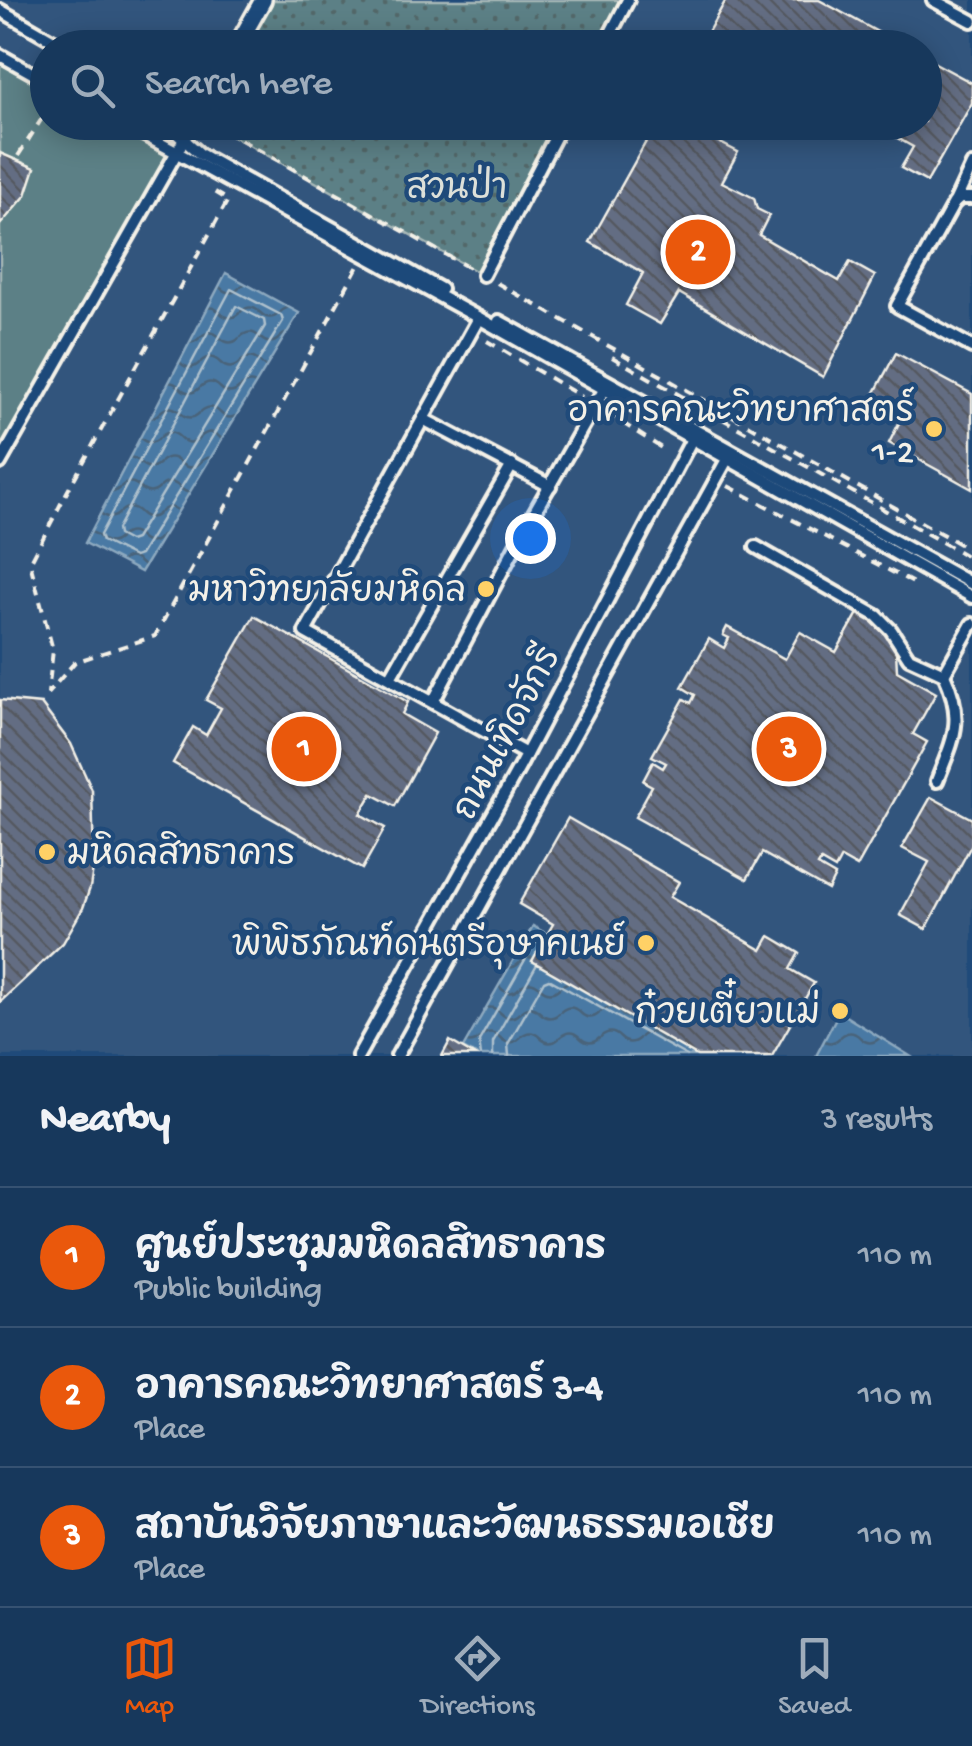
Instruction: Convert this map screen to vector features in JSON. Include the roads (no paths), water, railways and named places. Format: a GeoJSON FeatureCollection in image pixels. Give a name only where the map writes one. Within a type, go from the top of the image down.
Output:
{"type":"FeatureCollection","features":[{"type":"Feature","properties":{"kind":"street"},"geometry":{"type":"LineString","coordinates":[[246,30],[263,0]]}},
{"type":"Feature","properties":{"kind":"lane"},"geometry":{"type":"LineString","coordinates":[[612,30],[628,0]]}},
{"type":"Feature","properties":{"kind":"lane"},"geometry":{"type":"LineString","coordinates":[[934,0],[972,21]]}},
{"type":"Feature","properties":{"kind":"lane"},"geometry":{"type":"LineString","coordinates":[[0,10],[35,30]]}},
{"type":"Feature","properties":{"kind":"lane"},"geometry":{"type":"LineString","coordinates":[[0,55],[30,72]]}},
{"type":"Feature","properties":{"kind":"lane"},"geometry":{"type":"LineString","coordinates":[[152,140],[604,390],[695,435]]}},
{"type":"Feature","properties":{"kind":"lane"},"geometry":{"type":"LineString","coordinates":[[0,463],[184,140],[216,164],[972,596]]}},
{"type":"Feature","properties":{"kind":"lane"},"geometry":{"type":"LineString","coordinates":[[483,275],[554,140]]}},
{"type":"Feature","properties":{"kind":"lane"},"geometry":{"type":"LineString","coordinates":[[972,165],[896,306],[972,347]]}},
{"type":"Feature","properties":{"kind":"lane"},"geometry":{"type":"LineString","coordinates":[[954,203],[960,198],[972,198]]}},
{"type":"Feature","properties":{"kind":"lane"},"geometry":{"type":"LineString","coordinates":[[479,318],[305,632],[526,754]]}},
{"type":"Feature","properties":{"kind":"lane"},"geometry":{"type":"LineString","coordinates":[[433,702],[604,390]]}},
{"type":"Feature","properties":{"kind":"lane"},"geometry":{"type":"LineString","coordinates":[[423,419],[550,486]]}},
{"type":"Feature","properties":{"kind":"lane","name":"ถนนเทิดจักรี"},"geometry":{"type":"LineString","coordinates":[[358,1056],[526,754],[695,435]]}},
{"type":"Feature","properties":{"kind":"lane"},"geometry":{"type":"LineString","coordinates":[[730,455],[972,584]]}},
{"type":"Feature","properties":{"kind":"lane","name":"ถนนเทิดจักรี"},"geometry":{"type":"LineString","coordinates":[[397,1056],[730,455]]}},
{"type":"Feature","properties":{"kind":"lane"},"geometry":{"type":"LineString","coordinates":[[390,678],[512,466]]}},
{"type":"Feature","properties":{"kind":"lane"},"geometry":{"type":"LineString","coordinates":[[756,547],[877,616],[909,658],[944,674],[954,696],[956,729],[937,781]]}},
{"type":"Feature","properties":{"kind":"lane"},"geometry":{"type":"LineString","coordinates":[[944,674],[972,624]]}},
{"type":"Feature","properties":{"kind":"water"},"geometry":{"type":"Polygon","coordinates":[[[226,273],[299,313],[141,572],[85,543],[226,273]]]}},
{"type":"Feature","properties":{"kind":"water"},"geometry":{"type":"Polygon","coordinates":[[[533,926],[763,1056],[478,1056],[463,1048],[533,926]]]}},
{"type":"Feature","properties":{"kind":"water"},"geometry":{"type":"Polygon","coordinates":[[[839,1012],[910,1056],[816,1056],[839,1012]]]}},
{"type":"Feature","properties":{"kind":"place","name":"อาคารคณะวิทยาศาสตร์ 3-4"},"geometry":{"type":"Point","coordinates":[698,252]}},
{"type":"Feature","properties":{"kind":"place","name":"อาคารคณะวิทยาศาสตร์ 1-2"},"geometry":{"type":"Point","coordinates":[934,429]}},
{"type":"Feature","properties":{"kind":"place","name":"มหาวิทยาลัยมหิดล"},"geometry":{"type":"Point","coordinates":[486,589]}},
{"type":"Feature","properties":{"kind":"place","name":"ศูนย์ประชุมมหิดลสิทธาคาร"},"geometry":{"type":"Point","coordinates":[304,749]}},
{"type":"Feature","properties":{"kind":"place","name":"สถาบันวิจัยภาษาและวัฒนธรรมเอเชีย"},"geometry":{"type":"Point","coordinates":[789,749]}},
{"type":"Feature","properties":{"kind":"place","name":"มหิดลสิทธาคาร"},"geometry":{"type":"Point","coordinates":[47,852]}},
{"type":"Feature","properties":{"kind":"place","name":"พิพิธภัณฑ์ดนตรีอุษาคเนย์"},"geometry":{"type":"Point","coordinates":[646,943]}},
{"type":"Feature","properties":{"kind":"place","name":"ก๋วยเตี๋ยวแม่"},"geometry":{"type":"Point","coordinates":[840,1011]}},
{"type":"Feature","properties":{"kind":"park label","name":"สวนป่า"},"geometry":{"type":"Point","coordinates":[457,186]}}]}
